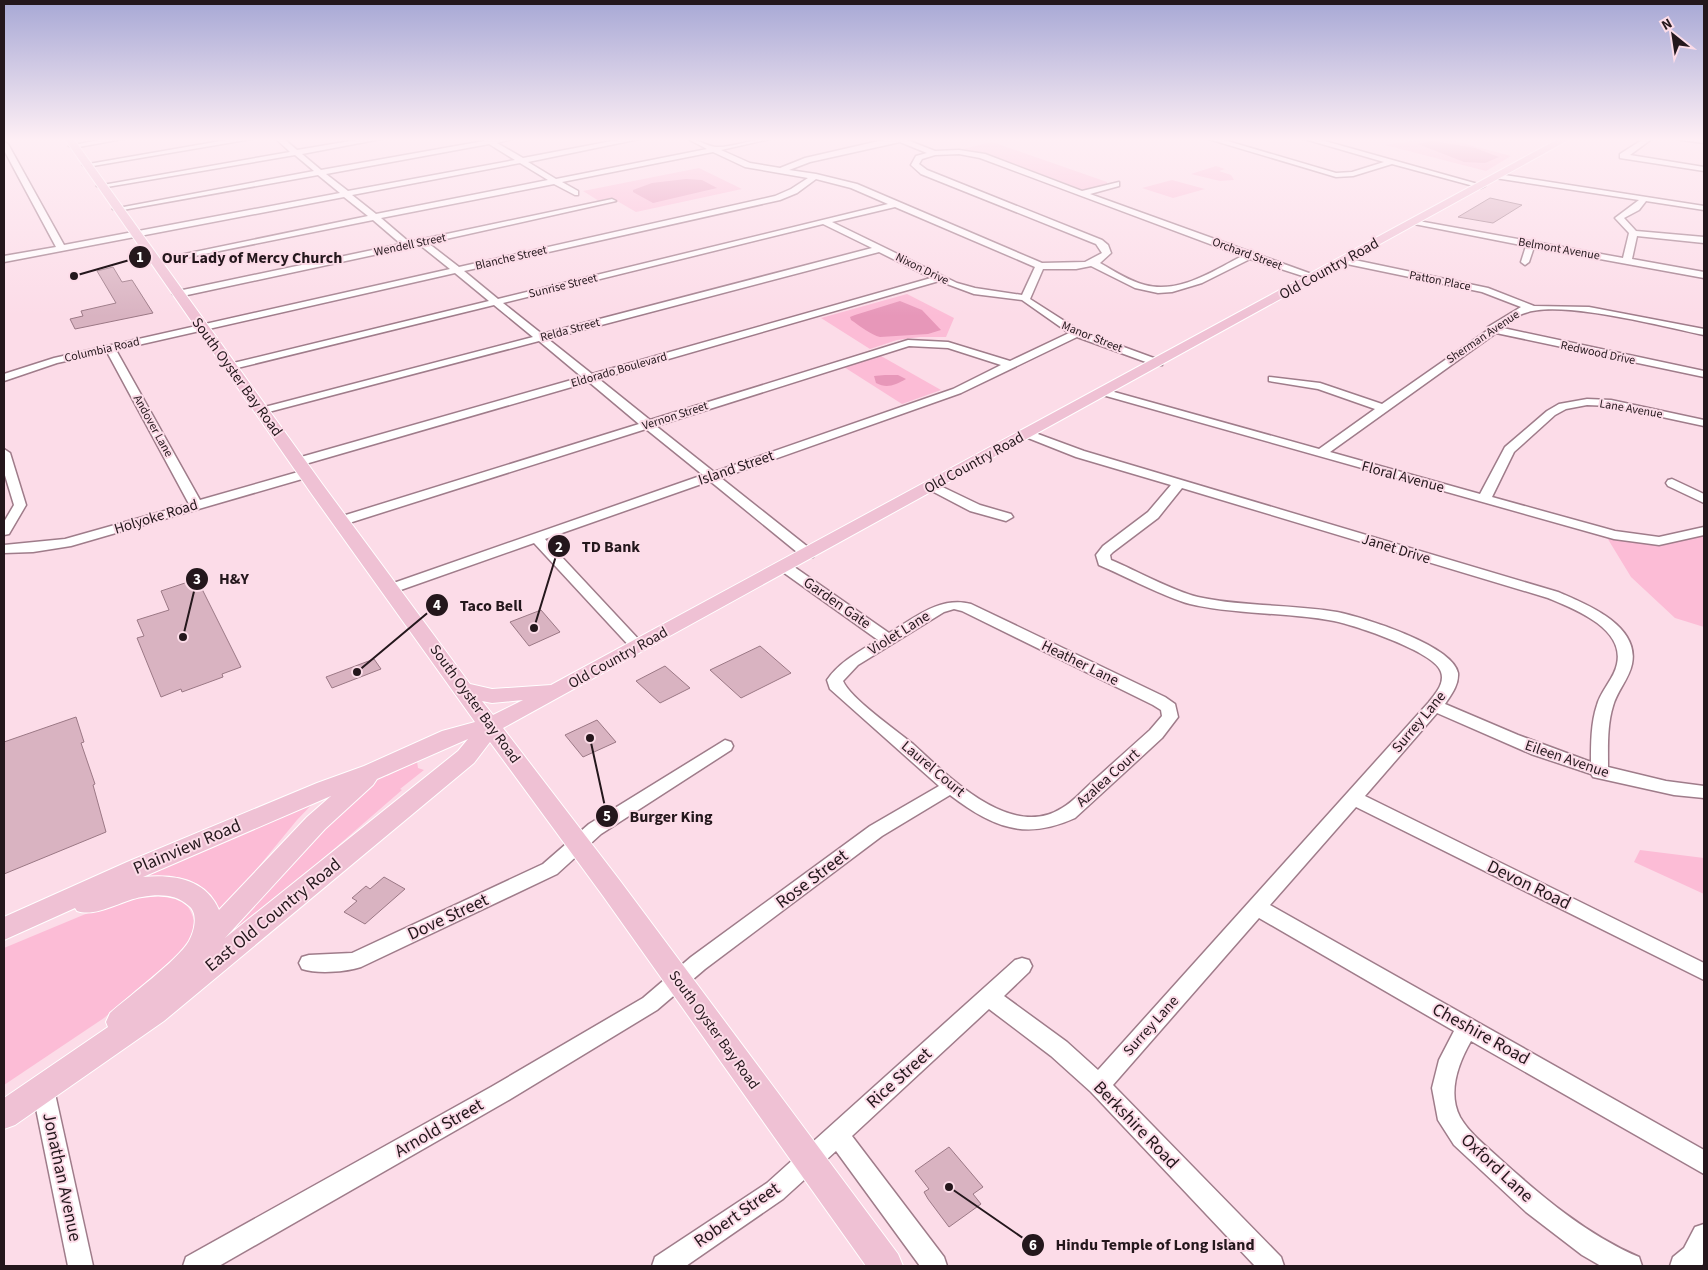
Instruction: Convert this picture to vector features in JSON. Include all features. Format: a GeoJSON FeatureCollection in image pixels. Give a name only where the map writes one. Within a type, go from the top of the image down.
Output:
{"type":"FeatureCollection","features":[{"type":"Feature","properties":{"kind":"main road","name":"South Oyster Bay Road"},"geometry":{"type":"LineString","coordinates":[[109,197],[260,412],[886,1266]]}},
{"type":"Feature","properties":{"kind":"main road","name":"Old Country Road"},"geometry":{"type":"LineString","coordinates":[[372,772],[450,736],[491,726],[1460,197]]}},
{"type":"Feature","properties":{"kind":"main road"},"geometry":{"type":"LineString","coordinates":[[462,689],[492,696],[526,694],[562,688]]}},
{"type":"Feature","properties":{"kind":"main road","name":"East Old Country Road"},"geometry":{"type":"LineString","coordinates":[[4,1115],[162,1006],[466,757],[491,726]]}},
{"type":"Feature","properties":{"kind":"main road","name":"East Old Country Road"},"geometry":{"type":"LineString","coordinates":[[43,1089],[160,988],[198,950],[316,823],[372,772]]}},
{"type":"Feature","properties":{"kind":"main road","name":"Plainview Road"},"geometry":{"type":"LineString","coordinates":[[4,929],[136,869],[325,789],[372,772]]}},
{"type":"Feature","properties":{"kind":"main road"},"geometry":{"type":"LineString","coordinates":[[4,934],[105,897],[149,886],[174,887],[194,895],[202,902],[207,912],[206,932],[198,950]]}},
{"type":"Feature","properties":{"kind":"street"},"geometry":{"type":"LineString","coordinates":[[33,197],[61,248]]}},
{"type":"Feature","properties":{"kind":"street"},"geometry":{"type":"LineString","coordinates":[[118,209],[184,197]]}},
{"type":"Feature","properties":{"kind":"street"},"geometry":{"type":"LineString","coordinates":[[4,259],[328,197]]}},
{"type":"Feature","properties":{"kind":"street"},"geometry":{"type":"LineString","coordinates":[[349,197],[408,245]]}},
{"type":"Feature","properties":{"kind":"street"},"geometry":{"type":"LineString","coordinates":[[155,261],[476,197]]}},
{"type":"Feature","properties":{"kind":"street","name":"Blanche Street"},"geometry":{"type":"LineString","coordinates":[[202,328],[779,197]]}},
{"type":"Feature","properties":{"kind":"street"},"geometry":{"type":"LineString","coordinates":[[881,197],[1040,266],[1074,267],[1104,258],[1107,253],[1106,248],[1099,242],[987,197]]}},
{"type":"Feature","properties":{"kind":"street","name":"Orchard Street"},"geometry":{"type":"LineString","coordinates":[[1095,197],[1249,256],[1315,277]]}},
{"type":"Feature","properties":{"kind":"street"},"geometry":{"type":"LineString","coordinates":[[1633,197],[1704,208]]}},
{"type":"Feature","properties":{"kind":"street"},"geometry":{"type":"LineString","coordinates":[[1644,199],[1636,208],[1619,218],[1633,233],[1704,240]]}},
{"type":"Feature","properties":{"kind":"street","name":"Wendell Street"},"geometry":{"type":"LineString","coordinates":[[178,294],[612,201]]}},
{"type":"Feature","properties":{"kind":"street","name":"Sunrise Street"},"geometry":{"type":"LineString","coordinates":[[229,367],[897,204]]}},
{"type":"Feature","properties":{"kind":"street","name":"Nixon Drive"},"geometry":{"type":"LineString","coordinates":[[825,222],[940,278],[974,291],[1025,298]]}},
{"type":"Feature","properties":{"kind":"street","name":"Belmont Avenue"},"geometry":{"type":"LineString","coordinates":[[1413,223],[1704,275]]}},
{"type":"Feature","properties":{"kind":"street"},"geometry":{"type":"LineString","coordinates":[[1626,262],[1633,233]]}},
{"type":"Feature","properties":{"kind":"street"},"geometry":{"type":"LineString","coordinates":[[422,242],[808,554]]}},
{"type":"Feature","properties":{"kind":"street"},"geometry":{"type":"LineString","coordinates":[[1525,262],[1531,244]]}},
{"type":"Feature","properties":{"kind":"street","name":"Relda Street"},"geometry":{"type":"LineString","coordinates":[[260,412],[879,248]]}},
{"type":"Feature","properties":{"kind":"street"},"geometry":{"type":"LineString","coordinates":[[1092,263],[1142,287],[1161,290],[1180,288],[1249,256]]}},
{"type":"Feature","properties":{"kind":"street","name":"Patton Place"},"geometry":{"type":"LineString","coordinates":[[1345,261],[1485,290],[1532,308]]}},
{"type":"Feature","properties":{"kind":"street"},"geometry":{"type":"LineString","coordinates":[[1025,298],[1040,266]]}},
{"type":"Feature","properties":{"kind":"street","name":"Eldorado Boulevard"},"geometry":{"type":"LineString","coordinates":[[302,468],[590,378],[940,278]]}},
{"type":"Feature","properties":{"kind":"street","name":"Manor Street"},"geometry":{"type":"LineString","coordinates":[[1025,298],[1031,305],[1076,333],[1158,363]]}},
{"type":"Feature","properties":{"kind":"street","name":"Sherman Avenue"},"geometry":{"type":"LineString","coordinates":[[1319,454],[1492,329],[1514,314],[1532,308],[1597,312],[1704,332]]}},
{"type":"Feature","properties":{"kind":"street","name":"Columbia Road"},"geometry":{"type":"LineString","coordinates":[[4,378],[40,365],[202,328]]}},
{"type":"Feature","properties":{"kind":"street","name":"Redwood Drive"},"geometry":{"type":"LineString","coordinates":[[1492,329],[1704,374]]}},
{"type":"Feature","properties":{"kind":"street","name":"Island Street"},"geometry":{"type":"LineString","coordinates":[[390,589],[957,391],[1076,333]]}},
{"type":"Feature","properties":{"kind":"street","name":"Vernon Street"},"geometry":{"type":"LineString","coordinates":[[341,521],[908,344],[932,342],[956,345],[1010,365]]}},
{"type":"Feature","properties":{"kind":"street","name":"Andover Lane"},"geometry":{"type":"LineString","coordinates":[[110,348],[196,505]]}},
{"type":"Feature","properties":{"kind":"street"},"geometry":{"type":"LineString","coordinates":[[1273,379],[1320,386],[1383,408]]}},
{"type":"Feature","properties":{"kind":"street","name":"Floral Avenue"},"geometry":{"type":"LineString","coordinates":[[1103,392],[1614,535],[1659,541],[1704,531]]}},
{"type":"Feature","properties":{"kind":"street","name":"Lane Avenue"},"geometry":{"type":"LineString","coordinates":[[1484,499],[1509,450],[1551,412],[1562,406],[1587,402],[1611,403],[1704,423]]}},
{"type":"Feature","properties":{"kind":"street","name":"Janet Drive"},"geometry":{"type":"LineString","coordinates":[[1027,434],[1080,454],[1178,484],[1553,595],[1592,613],[1616,633],[1626,653],[1625,664],[1612,686],[1605,706],[1599,773]]}},
{"type":"Feature","properties":{"kind":"street"},"geometry":{"type":"LineString","coordinates":[[4,532],[20,505],[5,459]]}},
{"type":"Feature","properties":{"kind":"street","name":"Holyoke Road"},"geometry":{"type":"LineString","coordinates":[[4,548],[50,546],[196,505],[302,468]]}},
{"type":"Feature","properties":{"kind":"street"},"geometry":{"type":"LineString","coordinates":[[1672,483],[1704,499]]}},
{"type":"Feature","properties":{"kind":"street","name":"Surrey Lane"},"geometry":{"type":"LineString","coordinates":[[1099,1085],[1435,706],[1448,686],[1450,674],[1447,666],[1439,657],[1415,642],[1338,618],[1297,611],[1231,607],[1192,600],[1104,562],[1103,555],[1108,549],[1147,521],[1178,484]]}},
{"type":"Feature","properties":{"kind":"street"},"geometry":{"type":"LineString","coordinates":[[932,486],[975,508],[1006,517]]}},
{"type":"Feature","properties":{"kind":"street"},"geometry":{"type":"LineString","coordinates":[[536,538],[638,646]]}},
{"type":"Feature","properties":{"kind":"street","name":"Garden Gate"},"geometry":{"type":"LineString","coordinates":[[785,567],[888,640]]}},
{"type":"Feature","properties":{"kind":"street","name":"Violet Lane"},"geometry":{"type":"LineString","coordinates":[[843,693],[836,685],[835,680],[841,672],[888,640],[946,606],[966,607],[986,616]]}},
{"type":"Feature","properties":{"kind":"street","name":"Heather Lane"},"geometry":{"type":"LineString","coordinates":[[986,616],[1159,701],[1169,708],[1170,714]]}},
{"type":"Feature","properties":{"kind":"street","name":"Laurel Court"},"geometry":{"type":"LineString","coordinates":[[843,693],[952,786],[998,818],[1016,823],[1033,824]]}},
{"type":"Feature","properties":{"kind":"street","name":"Eileen Avenue"},"geometry":{"type":"LineString","coordinates":[[1435,706],[1554,757],[1599,773],[1687,792],[1704,792]]}},
{"type":"Feature","properties":{"kind":"street","name":"Azalea Court"},"geometry":{"type":"LineString","coordinates":[[1033,824],[1052,821],[1069,813],[1156,734],[1170,717],[1170,714]]}},
{"type":"Feature","properties":{"kind":"street","name":"Dove Street"},"geometry":{"type":"LineString","coordinates":[[308,964],[354,961],[550,869],[594,829],[725,746]]}},
{"type":"Feature","properties":{"kind":"street","name":"Rose Street"},"geometry":{"type":"LineString","coordinates":[[678,981],[876,831],[952,786]]}},
{"type":"Feature","properties":{"kind":"street","name":"Devon Road"},"geometry":{"type":"LineString","coordinates":[[1353,798],[1704,972]]}},
{"type":"Feature","properties":{"kind":"street","name":"Cheshire Road"},"geometry":{"type":"LineString","coordinates":[[1257,907],[1704,1163]]}},
{"type":"Feature","properties":{"kind":"street","name":"Rice Street"},"geometry":{"type":"LineString","coordinates":[[809,1160],[1022,966]]}},
{"type":"Feature","properties":{"kind":"street","name":"Arnold Street"},"geometry":{"type":"LineString","coordinates":[[195,1266],[499,1094],[650,1004],[678,981]]}},
{"type":"Feature","properties":{"kind":"street","name":"Berkshire Road"},"geometry":{"type":"LineString","coordinates":[[988,996],[1059,1049],[1099,1085],[1272,1266]]}},
{"type":"Feature","properties":{"kind":"street","name":"Oxford Lane"},"geometry":{"type":"LineString","coordinates":[[1468,1027],[1453,1051],[1446,1072],[1444,1096],[1451,1123],[1472,1149],[1520,1192],[1598,1252],[1630,1266]]}},
{"type":"Feature","properties":{"kind":"street","name":"Jonathan Avenue"},"geometry":{"type":"LineString","coordinates":[[43,1089],[82,1266]]}},
{"type":"Feature","properties":{"kind":"street"},"geometry":{"type":"LineString","coordinates":[[837,1134],[934,1266]]}},
{"type":"Feature","properties":{"kind":"street","name":"Robert Street"},"geometry":{"type":"LineString","coordinates":[[664,1266],[775,1191],[809,1160]]}},
{"type":"Feature","properties":{"kind":"street"},"geometry":{"type":"LineString","coordinates":[[1682,1266],[1693,1257],[1704,1236]]}},
{"type":"Feature","properties":{"kind":"shaded area"},"geometry":{"type":"Polygon","coordinates":[[[593,197],[704,197],[636,212],[612,198],[599,201],[593,197]]]}},
{"type":"Feature","properties":{"kind":"shaded area"},"geometry":{"type":"Polygon","coordinates":[[[643,197],[677,197],[653,203],[643,197]]]}},
{"type":"Feature","properties":{"kind":"shaded area"},"geometry":{"type":"Polygon","coordinates":[[[907,294],[954,318],[946,337],[920,337],[897,340],[870,349],[821,318],[907,294]]]}},
{"type":"Feature","properties":{"kind":"shaded area"},"geometry":{"type":"Polygon","coordinates":[[[900,301],[922,310],[941,330],[928,334],[880,337],[851,320],[850,317],[855,315],[900,301]]]}},
{"type":"Feature","properties":{"kind":"shaded area"},"geometry":{"type":"Polygon","coordinates":[[[881,356],[941,390],[902,404],[844,367],[881,356]]]}},
{"type":"Feature","properties":{"kind":"shaded area"},"geometry":{"type":"Polygon","coordinates":[[[898,375],[906,379],[891,386],[876,383],[874,376],[898,375]]]}},
{"type":"Feature","properties":{"kind":"shaded area"},"geometry":{"type":"Polygon","coordinates":[[[1603,531],[1614,535],[1678,538],[1704,531],[1704,627],[1675,618],[1631,577],[1603,531]]]}},
{"type":"Feature","properties":{"kind":"shaded area"},"geometry":{"type":"Polygon","coordinates":[[[417,761],[418,768],[424,770],[400,789],[402,790],[222,946],[214,943],[360,791],[386,774],[387,776],[417,761]]]}},
{"type":"Feature","properties":{"kind":"shaded area"},"geometry":{"type":"Polygon","coordinates":[[[323,793],[297,820],[222,911],[218,912],[204,889],[184,879],[163,876],[120,884],[323,793]]]}},
{"type":"Feature","properties":{"kind":"shaded area"},"geometry":{"type":"Polygon","coordinates":[[[1640,850],[1704,858],[1704,894],[1634,862],[1640,850]]]}},
{"type":"Feature","properties":{"kind":"shaded area"},"geometry":{"type":"Polygon","coordinates":[[[160,892],[181,900],[192,914],[196,929],[182,951],[104,1018],[4,1085],[4,948],[136,893],[160,892]]]}},
{"type":"Feature","properties":{"kind":"building"},"geometry":{"type":"Polygon","coordinates":[[[1490,198],[1522,205],[1493,223],[1458,217],[1490,198]]]}},
{"type":"Feature","properties":{"kind":"building"},"geometry":{"type":"Polygon","coordinates":[[[113,267],[122,282],[132,280],[153,313],[75,329],[70,319],[83,316],[81,311],[116,303],[97,271],[113,267]]]}},
{"type":"Feature","properties":{"kind":"building"},"geometry":{"type":"Polygon","coordinates":[[[197,579],[241,667],[222,674],[223,677],[182,692],[181,689],[161,697],[137,638],[144,636],[137,620],[169,610],[161,591],[197,579]]]}},
{"type":"Feature","properties":{"kind":"building"},"geometry":{"type":"Polygon","coordinates":[[[541,610],[560,632],[529,646],[510,622],[541,610]]]}},
{"type":"Feature","properties":{"kind":"building"},"geometry":{"type":"Polygon","coordinates":[[[760,646],[791,673],[741,698],[710,670],[760,646]]]}},
{"type":"Feature","properties":{"kind":"building"},"geometry":{"type":"Polygon","coordinates":[[[374,659],[381,669],[332,688],[326,677],[374,659]]]}},
{"type":"Feature","properties":{"kind":"building"},"geometry":{"type":"Polygon","coordinates":[[[665,666],[690,688],[660,703],[636,681],[665,666]]]}},
{"type":"Feature","properties":{"kind":"building"},"geometry":{"type":"Polygon","coordinates":[[[76,717],[84,742],[81,743],[95,784],[93,785],[106,832],[4,874],[4,742],[76,717]]]}},
{"type":"Feature","properties":{"kind":"building"},"geometry":{"type":"Polygon","coordinates":[[[597,720],[616,742],[583,757],[565,735],[597,720]]]}},
{"type":"Feature","properties":{"kind":"building"},"geometry":{"type":"Polygon","coordinates":[[[384,877],[405,889],[365,924],[344,912],[357,901],[352,898],[366,886],[370,889],[384,877]]]}},
{"type":"Feature","properties":{"kind":"building"},"geometry":{"type":"Polygon","coordinates":[[[949,1147],[983,1187],[973,1194],[981,1204],[949,1227],[928,1199],[924,1192],[929,1189],[915,1171],[949,1147]]]}},
{"type":"Feature","properties":{"kind":"place","name":"Our Lady of Mercy Church"},"geometry":{"type":"Point","coordinates":[74,276]}},
{"type":"Feature","properties":{"kind":"place","name":"TD Bank"},"geometry":{"type":"Point","coordinates":[534,628]}},
{"type":"Feature","properties":{"kind":"place","name":"H&Y"},"geometry":{"type":"Point","coordinates":[183,637]}},
{"type":"Feature","properties":{"kind":"place","name":"Taco Bell"},"geometry":{"type":"Point","coordinates":[357,672]}},
{"type":"Feature","properties":{"kind":"place","name":"Burger King"},"geometry":{"type":"Point","coordinates":[590,738]}},
{"type":"Feature","properties":{"kind":"place","name":"Hindu Temple of Long Island"},"geometry":{"type":"Point","coordinates":[949,1187]}}]}
